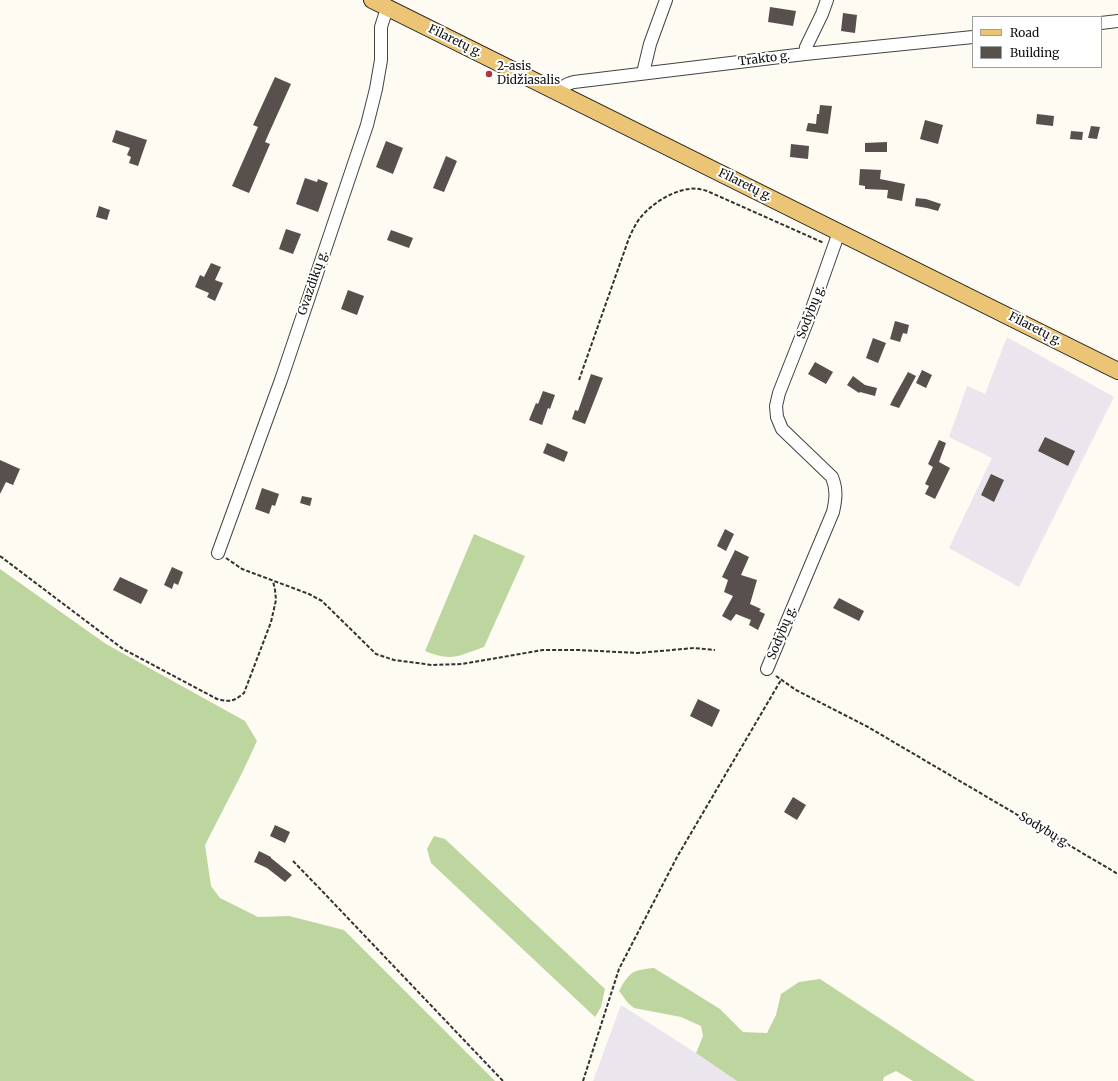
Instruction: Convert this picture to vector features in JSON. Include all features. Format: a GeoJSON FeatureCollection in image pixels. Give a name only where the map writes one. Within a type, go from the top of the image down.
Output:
{"type":"FeatureCollection","features":[{"type":"Feature","properties":{"kind":"main road","name":"Filaretų g."},"geometry":{"type":"LineString","coordinates":[[372,0],[1118,371]]}},
{"type":"Feature","properties":{"kind":"street"},"geometry":{"type":"LineString","coordinates":[[642,73],[650,44],[666,0]]}},
{"type":"Feature","properties":{"kind":"street"},"geometry":{"type":"LineString","coordinates":[[805,54],[806,47],[827,0]]}},
{"type":"Feature","properties":{"kind":"street","name":"Gvazdikų g."},"geometry":{"type":"LineString","coordinates":[[218,553],[281,380],[367,125],[380,67],[381,27],[387,8]]}},
{"type":"Feature","properties":{"kind":"street"},"geometry":{"type":"LineString","coordinates":[[1102,23],[1118,21]]}},
{"type":"Feature","properties":{"kind":"street","name":"Trakto g."},"geometry":{"type":"LineString","coordinates":[[560,93],[567,84],[574,82],[805,54],[972,37]]}},
{"type":"Feature","properties":{"kind":"street","name":"Sodybų g."},"geometry":{"type":"LineString","coordinates":[[768,669],[833,512],[836,496],[836,486],[832,477],[782,429],[777,417],[776,406],[779,393],[809,317],[839,232]]}},
{"type":"Feature","properties":{"kind":"path"},"geometry":{"type":"LineString","coordinates":[[579,380],[628,238],[642,216],[665,198],[689,188],[707,191],[834,248]]}},
{"type":"Feature","properties":{"kind":"path"},"geometry":{"type":"LineString","coordinates":[[218,553],[242,569],[309,594],[322,601],[376,654],[394,660],[432,665],[462,664],[543,650],[638,653],[694,648],[715,650]]}},
{"type":"Feature","properties":{"kind":"path"},"geometry":{"type":"LineString","coordinates":[[0,556],[123,649],[217,699],[228,702],[237,699],[244,693],[271,622],[276,600],[276,590],[273,581]]}},
{"type":"Feature","properties":{"kind":"path","name":"Sodybų g."},"geometry":{"type":"LineString","coordinates":[[768,669],[796,690],[868,727],[1118,874]]}},
{"type":"Feature","properties":{"kind":"path"},"geometry":{"type":"LineString","coordinates":[[583,1081],[619,969],[677,857],[781,680]]}},
{"type":"Feature","properties":{"kind":"path"},"geometry":{"type":"LineString","coordinates":[[293,861],[503,1081]]}},
{"type":"Feature","properties":{"kind":"shaded area"},"geometry":{"type":"Polygon","coordinates":[[[1007,337],[1114,397],[1019,587],[949,548],[992,458],[949,437],[967,386],[985,394],[1007,337]]]}},
{"type":"Feature","properties":{"kind":"shaded area"},"geometry":{"type":"Polygon","coordinates":[[[621,1005],[696,1053],[737,1081],[593,1081],[621,1005]]]}},
{"type":"Feature","properties":{"kind":"green space"},"geometry":{"type":"Polygon","coordinates":[[[474,534],[525,556],[484,647],[461,655],[449,657],[425,651],[474,534]]]}},
{"type":"Feature","properties":{"kind":"green space"},"geometry":{"type":"Polygon","coordinates":[[[0,569],[106,644],[245,721],[257,741],[205,845],[211,886],[220,898],[258,917],[289,916],[344,930],[495,1081],[0,1081],[0,569]]]}},
{"type":"Feature","properties":{"kind":"green space"},"geometry":{"type":"Polygon","coordinates":[[[434,836],[445,839],[605,989],[601,1007],[595,1017],[431,863],[427,849],[434,836]]]}},
{"type":"Feature","properties":{"kind":"green space"},"geometry":{"type":"Polygon","coordinates":[[[654,968],[720,1009],[743,1032],[767,1033],[776,1015],[781,994],[799,982],[820,979],[975,1081],[913,1081],[896,1071],[884,1077],[883,1081],[737,1081],[696,1053],[703,1036],[701,1026],[681,1017],[634,1008],[619,991],[629,975],[637,971],[654,968]]]}},
{"type":"Feature","properties":{"kind":"building"},"geometry":{"type":"Polygon","coordinates":[[[770,7],[796,11],[793,26],[768,22],[770,7]]]}},
{"type":"Feature","properties":{"kind":"building"},"geometry":{"type":"Polygon","coordinates":[[[843,13],[857,15],[855,33],[841,31],[843,13]]]}},
{"type":"Feature","properties":{"kind":"building"},"geometry":{"type":"Polygon","coordinates":[[[275,77],[291,84],[265,142],[270,144],[249,193],[232,186],[258,127],[253,125],[275,77]]]}},
{"type":"Feature","properties":{"kind":"building"},"geometry":{"type":"Polygon","coordinates":[[[820,105],[832,106],[828,134],[806,131],[808,123],[816,124],[820,105]]]}},
{"type":"Feature","properties":{"kind":"building"},"geometry":{"type":"Polygon","coordinates":[[[1037,114],[1054,116],[1053,126],[1036,124],[1037,114]]]}},
{"type":"Feature","properties":{"kind":"building"},"geometry":{"type":"Polygon","coordinates":[[[925,120],[943,125],[938,144],[920,139],[925,120]]]}},
{"type":"Feature","properties":{"kind":"building"},"geometry":{"type":"Polygon","coordinates":[[[1091,126],[1100,127],[1097,139],[1088,138],[1091,126]]]}},
{"type":"Feature","properties":{"kind":"building"},"geometry":{"type":"Polygon","coordinates":[[[116,130],[147,140],[138,166],[129,163],[131,157],[127,155],[130,148],[112,142],[116,130]]]}},
{"type":"Feature","properties":{"kind":"building"},"geometry":{"type":"Polygon","coordinates":[[[1071,131],[1083,132],[1082,140],[1070,139],[1071,131]]]}},
{"type":"Feature","properties":{"kind":"building"},"geometry":{"type":"Polygon","coordinates":[[[386,141],[403,148],[393,174],[376,167],[386,141]]]}},
{"type":"Feature","properties":{"kind":"building"},"geometry":{"type":"Polygon","coordinates":[[[887,142],[887,152],[865,152],[865,143],[887,142]]]}},
{"type":"Feature","properties":{"kind":"building"},"geometry":{"type":"Polygon","coordinates":[[[791,144],[809,146],[808,159],[790,157],[791,144]]]}},
{"type":"Feature","properties":{"kind":"building"},"geometry":{"type":"Polygon","coordinates":[[[446,156],[457,161],[444,192],[433,188],[446,156]]]}},
{"type":"Feature","properties":{"kind":"building"},"geometry":{"type":"Polygon","coordinates":[[[860,169],[881,170],[880,179],[905,184],[902,201],[887,198],[888,190],[865,189],[865,186],[859,185],[860,169]]]}},
{"type":"Feature","properties":{"kind":"building"},"geometry":{"type":"Polygon","coordinates":[[[305,178],[317,182],[318,179],[328,183],[318,212],[296,204],[305,178]]]}},
{"type":"Feature","properties":{"kind":"building"},"geometry":{"type":"Polygon","coordinates":[[[916,198],[926,199],[941,204],[938,211],[915,206],[916,198]]]}},
{"type":"Feature","properties":{"kind":"building"},"geometry":{"type":"Polygon","coordinates":[[[99,206],[110,210],[107,220],[96,217],[99,206]]]}},
{"type":"Feature","properties":{"kind":"building"},"geometry":{"type":"Polygon","coordinates":[[[286,229],[301,234],[293,254],[279,249],[286,229]]]}},
{"type":"Feature","properties":{"kind":"building"},"geometry":{"type":"Polygon","coordinates":[[[391,230],[413,238],[409,248],[387,240],[391,230]]]}},
{"type":"Feature","properties":{"kind":"building"},"geometry":{"type":"Polygon","coordinates":[[[211,263],[221,267],[215,280],[223,283],[215,301],[207,297],[209,293],[195,287],[200,275],[204,277],[211,263]]]}},
{"type":"Feature","properties":{"kind":"building"},"geometry":{"type":"Polygon","coordinates":[[[348,290],[364,296],[357,315],[341,309],[348,290]]]}},
{"type":"Feature","properties":{"kind":"building"},"geometry":{"type":"Polygon","coordinates":[[[895,321],[909,325],[907,334],[903,333],[900,342],[890,339],[895,321]]]}},
{"type":"Feature","properties":{"kind":"building"},"geometry":{"type":"Polygon","coordinates":[[[873,338],[886,343],[878,363],[866,358],[873,338]]]}},
{"type":"Feature","properties":{"kind":"building"},"geometry":{"type":"Polygon","coordinates":[[[815,362],[833,372],[826,384],[808,374],[815,362]]]}},
{"type":"Feature","properties":{"kind":"building"},"geometry":{"type":"Polygon","coordinates":[[[922,370],[932,375],[926,388],[916,383],[922,370]]]}},
{"type":"Feature","properties":{"kind":"building"},"geometry":{"type":"Polygon","coordinates":[[[908,372],[916,376],[899,408],[890,405],[893,399],[908,372]]]}},
{"type":"Feature","properties":{"kind":"building"},"geometry":{"type":"Polygon","coordinates":[[[591,374],[603,378],[585,424],[572,419],[575,410],[578,411],[591,374]]]}},
{"type":"Feature","properties":{"kind":"building"},"geometry":{"type":"Polygon","coordinates":[[[853,376],[865,385],[877,388],[875,396],[859,393],[847,385],[853,376]]]}},
{"type":"Feature","properties":{"kind":"building"},"geometry":{"type":"Polygon","coordinates":[[[543,391],[555,395],[550,409],[548,408],[542,425],[529,420],[543,391]]]}},
{"type":"Feature","properties":{"kind":"building"},"geometry":{"type":"Polygon","coordinates":[[[1045,437],[1075,451],[1068,466],[1038,451],[1045,437]]]}},
{"type":"Feature","properties":{"kind":"building"},"geometry":{"type":"Polygon","coordinates":[[[939,440],[946,443],[939,462],[950,468],[935,499],[925,494],[929,486],[925,484],[933,467],[928,464],[939,440]]]}},
{"type":"Feature","properties":{"kind":"building"},"geometry":{"type":"Polygon","coordinates":[[[547,443],[568,452],[564,462],[543,453],[547,443]]]}},
{"type":"Feature","properties":{"kind":"building"},"geometry":{"type":"Polygon","coordinates":[[[0,460],[20,469],[13,485],[6,482],[0,494],[0,460]]]}},
{"type":"Feature","properties":{"kind":"building"},"geometry":{"type":"Polygon","coordinates":[[[991,474],[1004,480],[994,502],[981,495],[991,474]]]}},
{"type":"Feature","properties":{"kind":"building"},"geometry":{"type":"Polygon","coordinates":[[[262,488],[279,494],[275,506],[272,505],[269,514],[255,509],[262,488]]]}},
{"type":"Feature","properties":{"kind":"building"},"geometry":{"type":"Polygon","coordinates":[[[302,496],[312,498],[310,506],[300,503],[302,496]]]}},
{"type":"Feature","properties":{"kind":"building"},"geometry":{"type":"Polygon","coordinates":[[[725,529],[734,534],[726,551],[717,546],[725,529]]]}},
{"type":"Feature","properties":{"kind":"building"},"geometry":{"type":"Polygon","coordinates":[[[735,550],[749,557],[741,575],[757,580],[750,604],[761,609],[759,611],[765,614],[758,630],[749,625],[751,620],[736,614],[731,621],[722,616],[733,596],[724,592],[728,580],[722,577],[735,550]]]}},
{"type":"Feature","properties":{"kind":"building"},"geometry":{"type":"Polygon","coordinates":[[[172,567],[183,572],[178,585],[174,583],[172,589],[164,585],[172,567]]]}},
{"type":"Feature","properties":{"kind":"building"},"geometry":{"type":"Polygon","coordinates":[[[120,577],[148,590],[141,604],[113,590],[120,577]]]}},
{"type":"Feature","properties":{"kind":"building"},"geometry":{"type":"Polygon","coordinates":[[[839,598],[864,611],[859,621],[833,608],[839,598]]]}},
{"type":"Feature","properties":{"kind":"building"},"geometry":{"type":"Polygon","coordinates":[[[698,699],[720,710],[712,727],[690,716],[698,699]]]}},
{"type":"Feature","properties":{"kind":"building"},"geometry":{"type":"Polygon","coordinates":[[[793,797],[806,805],[797,820],[784,812],[793,797]]]}},
{"type":"Feature","properties":{"kind":"building"},"geometry":{"type":"Polygon","coordinates":[[[275,825],[290,832],[285,843],[270,836],[275,825]]]}},
{"type":"Feature","properties":{"kind":"building"},"geometry":{"type":"Polygon","coordinates":[[[259,851],[271,857],[292,875],[285,882],[267,868],[254,862],[259,851]]]}},
{"type":"Feature","properties":{"kind":"place","name":"2-asis Didžiasalis"},"geometry":{"type":"Point","coordinates":[489,74]}}]}
